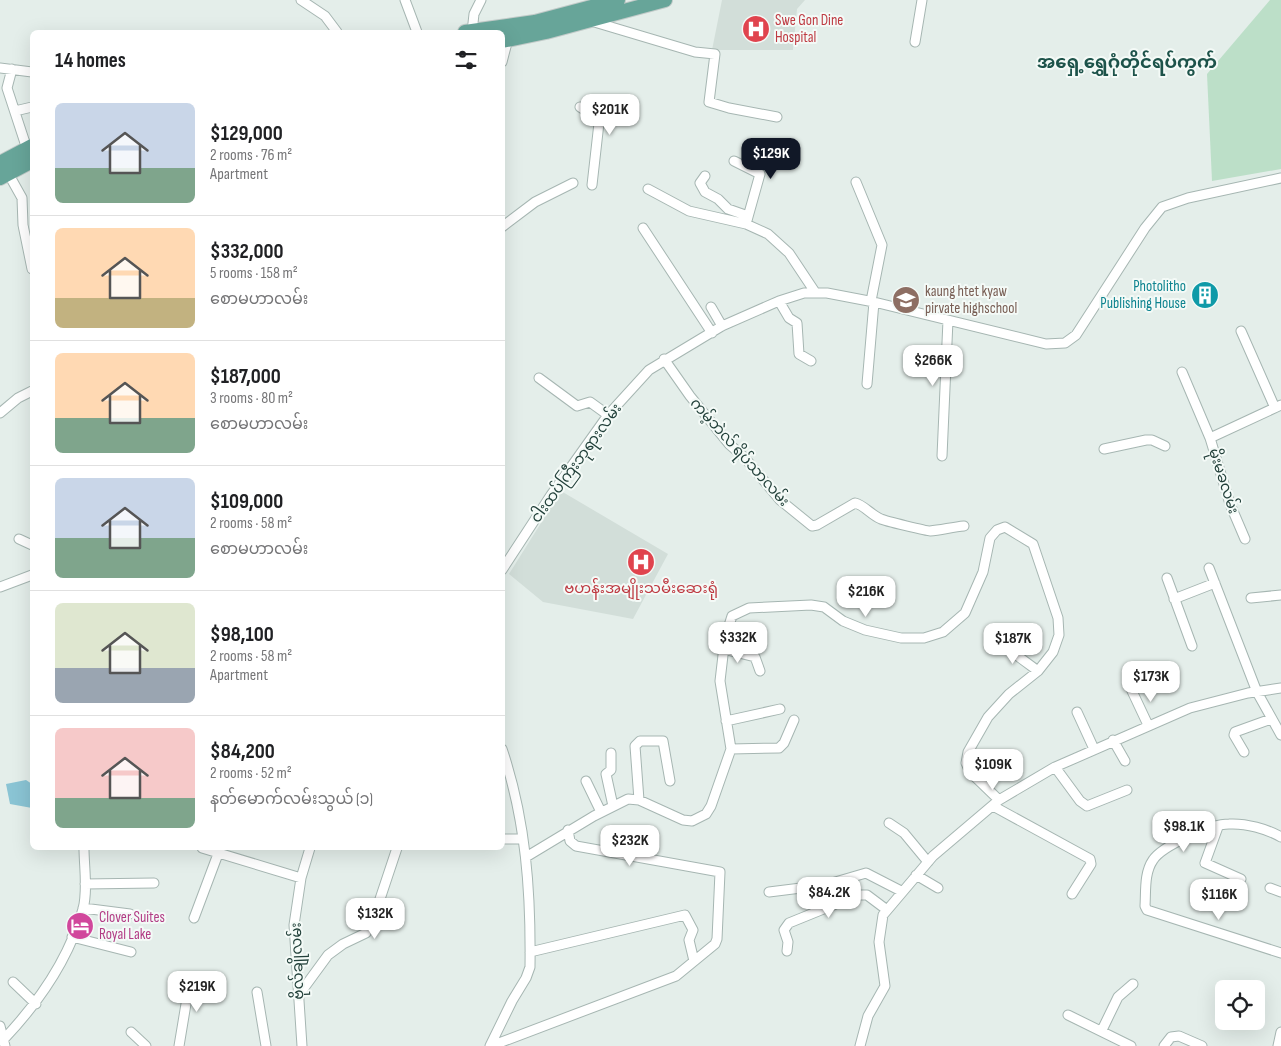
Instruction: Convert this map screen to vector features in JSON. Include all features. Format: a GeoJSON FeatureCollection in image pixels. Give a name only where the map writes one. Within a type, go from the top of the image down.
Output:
{"type":"FeatureCollection","features":[{"type":"Feature","properties":{"kind":"main road"},"geometry":{"type":"LineString","coordinates":[[507,35],[535,22],[618,0]]}},
{"type":"Feature","properties":{"kind":"main road"},"geometry":{"type":"LineString","coordinates":[[507,35],[587,20],[664,0]]}},
{"type":"Feature","properties":{"kind":"main road"},"geometry":{"type":"LineString","coordinates":[[3,171],[30,155]]}},
{"type":"Feature","properties":{"kind":"street"},"geometry":{"type":"LineString","coordinates":[[405,0],[416,30]]}},
{"type":"Feature","properties":{"kind":"street"},"geometry":{"type":"LineString","coordinates":[[469,30],[481,0]]}},
{"type":"Feature","properties":{"kind":"street"},"geometry":{"type":"LineString","coordinates":[[915,42],[922,0]]}},
{"type":"Feature","properties":{"kind":"street"},"geometry":{"type":"LineString","coordinates":[[306,2],[325,16],[336,30]]}},
{"type":"Feature","properties":{"kind":"street"},"geometry":{"type":"LineString","coordinates":[[587,20],[695,52],[715,54],[709,102],[729,108],[777,117]]}},
{"type":"Feature","properties":{"kind":"street"},"geometry":{"type":"LineString","coordinates":[[0,68],[30,72]]}},
{"type":"Feature","properties":{"kind":"street"},"geometry":{"type":"LineString","coordinates":[[12,69],[7,88],[30,151]]}},
{"type":"Feature","properties":{"kind":"street"},"geometry":{"type":"LineString","coordinates":[[14,111],[30,107]]}},
{"type":"Feature","properties":{"kind":"street"},"geometry":{"type":"LineString","coordinates":[[580,108],[596,117],[599,123],[592,185]]}},
{"type":"Feature","properties":{"kind":"street"},"geometry":{"type":"LineString","coordinates":[[734,161],[760,174],[747,220]]}},
{"type":"Feature","properties":{"kind":"street"},"geometry":{"type":"LineString","coordinates":[[3,171],[22,198],[23,225],[30,259]]}},
{"type":"Feature","properties":{"kind":"street"},"geometry":{"type":"LineString","coordinates":[[704,176],[700,183],[705,192],[718,199],[728,210],[768,234],[789,253],[815,292]]}},
{"type":"Feature","properties":{"kind":"street","name":"ငါးထပ်ကြီးဘုရားလမ်း"},"geometry":{"type":"LineString","coordinates":[[505,565],[551,495],[608,415],[641,377],[664,359],[722,326],[779,301],[815,292],[873,301],[1046,344],[1065,343],[1076,335],[1145,228],[1162,208],[1188,198],[1281,178]]}},
{"type":"Feature","properties":{"kind":"street"},"geometry":{"type":"LineString","coordinates":[[856,182],[882,246],[873,301],[867,384]]}},
{"type":"Feature","properties":{"kind":"street"},"geometry":{"type":"LineString","coordinates":[[505,225],[535,202],[574,184]]}},
{"type":"Feature","properties":{"kind":"street"},"geometry":{"type":"LineString","coordinates":[[648,189],[689,212],[747,220]]}},
{"type":"Feature","properties":{"kind":"street"},"geometry":{"type":"LineString","coordinates":[[642,228],[712,333]]}},
{"type":"Feature","properties":{"kind":"street"},"geometry":{"type":"LineString","coordinates":[[779,301],[789,318],[797,323],[799,354],[810,360]]}},
{"type":"Feature","properties":{"kind":"street"},"geometry":{"type":"LineString","coordinates":[[711,307],[722,326]]}},
{"type":"Feature","properties":{"kind":"street"},"geometry":{"type":"LineString","coordinates":[[942,456],[948,320]]}},
{"type":"Feature","properties":{"kind":"street"},"geometry":{"type":"LineString","coordinates":[[1241,331],[1278,407]]}},
{"type":"Feature","properties":{"kind":"street","name":"ကမ့်ဘဲလ် ရိပ်သာလမ်း"},"geometry":{"type":"LineString","coordinates":[[664,359],[690,396],[729,444],[745,458],[780,500],[812,526],[855,503],[860,504],[871,514],[889,522],[908,524],[928,531],[964,526]]}},
{"type":"Feature","properties":{"kind":"street"},"geometry":{"type":"LineString","coordinates":[[1182,372],[1210,438]]}},
{"type":"Feature","properties":{"kind":"street"},"geometry":{"type":"LineString","coordinates":[[539,378],[577,406],[590,402],[608,415]]}},
{"type":"Feature","properties":{"kind":"street"},"geometry":{"type":"LineString","coordinates":[[0,413],[18,398],[30,392]]}},
{"type":"Feature","properties":{"kind":"street","name":"မိုးမခလမ်း"},"geometry":{"type":"LineString","coordinates":[[1245,539],[1230,504],[1210,438],[1278,407]]}},
{"type":"Feature","properties":{"kind":"street"},"geometry":{"type":"LineString","coordinates":[[1104,449],[1146,440],[1152,440],[1165,446]]}},
{"type":"Feature","properties":{"kind":"street"},"geometry":{"type":"LineString","coordinates":[[526,857],[568,830],[628,800],[639,800],[683,820],[692,821],[706,814],[712,806],[731,748],[720,681],[723,649],[732,616],[749,608],[818,606],[824,607],[843,621],[865,630],[913,640],[943,632],[965,613],[983,572],[990,538],[997,530],[1005,527],[1033,544],[1058,618],[1059,634],[1053,652],[1038,671],[1009,694],[988,717],[968,752],[966,763],[970,772],[996,803],[1090,859],[1091,864],[1072,894]]}},
{"type":"Feature","properties":{"kind":"street"},"geometry":{"type":"LineString","coordinates":[[19,539],[30,544]]}},
{"type":"Feature","properties":{"kind":"street"},"geometry":{"type":"LineString","coordinates":[[1209,568],[1257,692],[1281,735]]}},
{"type":"Feature","properties":{"kind":"street"},"geometry":{"type":"LineString","coordinates":[[0,588],[30,576]]}},
{"type":"Feature","properties":{"kind":"street"},"geometry":{"type":"LineString","coordinates":[[1167,578],[1192,646]]}},
{"type":"Feature","properties":{"kind":"street"},"geometry":{"type":"LineString","coordinates":[[1174,598],[1214,583]]}},
{"type":"Feature","properties":{"kind":"street"},"geometry":{"type":"LineString","coordinates":[[1251,598],[1281,595]]}},
{"type":"Feature","properties":{"kind":"street"},"geometry":{"type":"LineString","coordinates":[[1000,643],[1038,671]]}},
{"type":"Feature","properties":{"kind":"street"},"geometry":{"type":"LineString","coordinates":[[723,649],[755,657],[760,671]]}},
{"type":"Feature","properties":{"kind":"street"},"geometry":{"type":"LineString","coordinates":[[860,1046],[868,1016],[885,986],[879,942],[883,915],[928,862],[996,803],[1055,767],[1113,740],[1190,708],[1248,693],[1281,688]]}},
{"type":"Feature","properties":{"kind":"street"},"geometry":{"type":"LineString","coordinates":[[1132,691],[1148,725]]}},
{"type":"Feature","properties":{"kind":"street"},"geometry":{"type":"LineString","coordinates":[[726,721],[780,709]]}},
{"type":"Feature","properties":{"kind":"street"},"geometry":{"type":"LineString","coordinates":[[1077,712],[1094,749]]}},
{"type":"Feature","properties":{"kind":"street"},"geometry":{"type":"LineString","coordinates":[[1244,752],[1234,735],[1235,732],[1272,719]]}},
{"type":"Feature","properties":{"kind":"street"},"geometry":{"type":"LineString","coordinates":[[731,748],[780,748],[794,720]]}},
{"type":"Feature","properties":{"kind":"street"},"geometry":{"type":"LineString","coordinates":[[1113,740],[1125,760]]}},
{"type":"Feature","properties":{"kind":"street"},"geometry":{"type":"LineString","coordinates":[[639,800],[636,746],[638,742],[663,741],[670,781]]}},
{"type":"Feature","properties":{"kind":"street"},"geometry":{"type":"LineString","coordinates":[[611,753],[612,767],[606,774],[613,806]]}},
{"type":"Feature","properties":{"kind":"street"},"geometry":{"type":"LineString","coordinates":[[491,1046],[508,1008],[526,978],[530,967],[526,857],[515,788],[505,758]]}},
{"type":"Feature","properties":{"kind":"street"},"geometry":{"type":"LineString","coordinates":[[1055,767],[1080,801],[1087,806],[1128,790]]}},
{"type":"Feature","properties":{"kind":"street"},"geometry":{"type":"LineString","coordinates":[[586,781],[601,812]]}},
{"type":"Feature","properties":{"kind":"street"},"geometry":{"type":"LineString","coordinates":[[889,823],[904,833],[928,862]]}},
{"type":"Feature","properties":{"kind":"street"},"geometry":{"type":"LineString","coordinates":[[1281,837],[1248,826],[1230,824],[1186,839],[1153,859],[1148,870],[1146,908],[1281,953]]}},
{"type":"Feature","properties":{"kind":"street"},"geometry":{"type":"LineString","coordinates":[[1218,827],[1205,864],[1241,879]]}},
{"type":"Feature","properties":{"kind":"street"},"geometry":{"type":"LineString","coordinates":[[491,1046],[676,976],[715,944],[717,939],[720,872],[576,846],[570,841],[568,830]]}},
{"type":"Feature","properties":{"kind":"street"},"geometry":{"type":"LineString","coordinates":[[505,839],[523,839]]}},
{"type":"Feature","properties":{"kind":"street"},"geometry":{"type":"LineString","coordinates":[[5,1043],[36,1004],[72,937],[83,908],[85,884],[84,850]]}},
{"type":"Feature","properties":{"kind":"street","name":"ဗိုလ်ချိုလမ်း"},"geometry":{"type":"LineString","coordinates":[[302,1046],[294,925],[301,878],[309,850]]}},
{"type":"Feature","properties":{"kind":"street"},"geometry":{"type":"LineString","coordinates":[[298,996],[328,955],[343,944],[366,932],[380,902],[396,850]]}},
{"type":"Feature","properties":{"kind":"street"},"geometry":{"type":"LineString","coordinates":[[194,918],[218,851],[301,878]]}},
{"type":"Feature","properties":{"kind":"street"},"geometry":{"type":"LineString","coordinates":[[769,892],[826,885],[866,873],[902,891]]}},
{"type":"Feature","properties":{"kind":"street"},"geometry":{"type":"LineString","coordinates":[[916,875],[938,888]]}},
{"type":"Feature","properties":{"kind":"street"},"geometry":{"type":"LineString","coordinates":[[85,884],[154,883]]}},
{"type":"Feature","properties":{"kind":"street"},"geometry":{"type":"LineString","coordinates":[[1270,888],[1281,892]]}},
{"type":"Feature","properties":{"kind":"street"},"geometry":{"type":"LineString","coordinates":[[786,951],[788,942],[784,930],[789,923],[858,895],[867,895],[887,910]]}},
{"type":"Feature","properties":{"kind":"street"},"geometry":{"type":"LineString","coordinates":[[83,908],[130,914]]}},
{"type":"Feature","properties":{"kind":"street"},"geometry":{"type":"LineString","coordinates":[[530,952],[685,915],[693,930],[689,940],[694,961]]}},
{"type":"Feature","properties":{"kind":"street"},"geometry":{"type":"LineString","coordinates":[[72,937],[131,952]]}},
{"type":"Feature","properties":{"kind":"street"},"geometry":{"type":"LineString","coordinates":[[179,1046],[187,998],[186,979]]}},
{"type":"Feature","properties":{"kind":"street"},"geometry":{"type":"LineString","coordinates":[[13,982],[36,1004]]}},
{"type":"Feature","properties":{"kind":"street"},"geometry":{"type":"LineString","coordinates":[[1102,1030],[1118,997],[1133,984]]}},
{"type":"Feature","properties":{"kind":"street"},"geometry":{"type":"LineString","coordinates":[[258,992],[266,1046]]}},
{"type":"Feature","properties":{"kind":"street"},"geometry":{"type":"LineString","coordinates":[[1068,1015],[1102,1030],[1130,1046]]}},
{"type":"Feature","properties":{"kind":"street"},"geometry":{"type":"LineString","coordinates":[[0,1026],[5,1043]]}},
{"type":"Feature","properties":{"kind":"street"},"geometry":{"type":"LineString","coordinates":[[131,1032],[146,1046]]}},
{"type":"Feature","properties":{"kind":"street"},"geometry":{"type":"LineString","coordinates":[[1278,1046],[1281,1032]]}},
{"type":"Feature","properties":{"kind":"street"},"geometry":{"type":"LineString","coordinates":[[1164,1046],[1170,1037],[1179,1036],[1202,1046]]}},
{"type":"Feature","properties":{"kind":"shaded area","name":"Swe Gon Dine Hospital"},"geometry":{"type":"Polygon","coordinates":[[[722,0],[805,0],[797,9],[793,50],[712,50],[722,0]]]}},
{"type":"Feature","properties":{"kind":"shaded area"},"geometry":{"type":"Polygon","coordinates":[[[561,491],[668,554],[633,619],[543,602],[509,574],[561,491]]]}},
{"type":"Feature","properties":{"kind":"green space"},"geometry":{"type":"Polygon","coordinates":[[[1270,0],[1281,0],[1281,169],[1212,181],[1207,74],[1270,0]]]}},
{"type":"Feature","properties":{"kind":"water"},"geometry":{"type":"Polygon","coordinates":[[[26,780],[30,783],[30,808],[10,804],[6,784],[26,780]]]}},
{"type":"Feature","properties":{"kind":"place","name":"Swe Gon Dine Hospital"},"geometry":{"type":"Point","coordinates":[756,29]}},
{"type":"Feature","properties":{"kind":"place","name":"Photolitho Publishing House"},"geometry":{"type":"Point","coordinates":[1205,295]}},
{"type":"Feature","properties":{"kind":"place","name":"kaung htet kyaw pirvate highschool"},"geometry":{"type":"Point","coordinates":[906,300]}},
{"type":"Feature","properties":{"kind":"place","name":"ဗဟန်းအမျိုးသမီးဆေးရုံ"},"geometry":{"type":"Point","coordinates":[641,562]}},
{"type":"Feature","properties":{"kind":"place","name":"Clover Suites Royal Lake"},"geometry":{"type":"Point","coordinates":[80,926]}},
{"type":"Feature","properties":{"kind":"district","name":"အရှေ့ရွှေဂုံတိုင်ရပ်ကွက်"},"geometry":{"type":"Point","coordinates":[1127,62]}}]}
